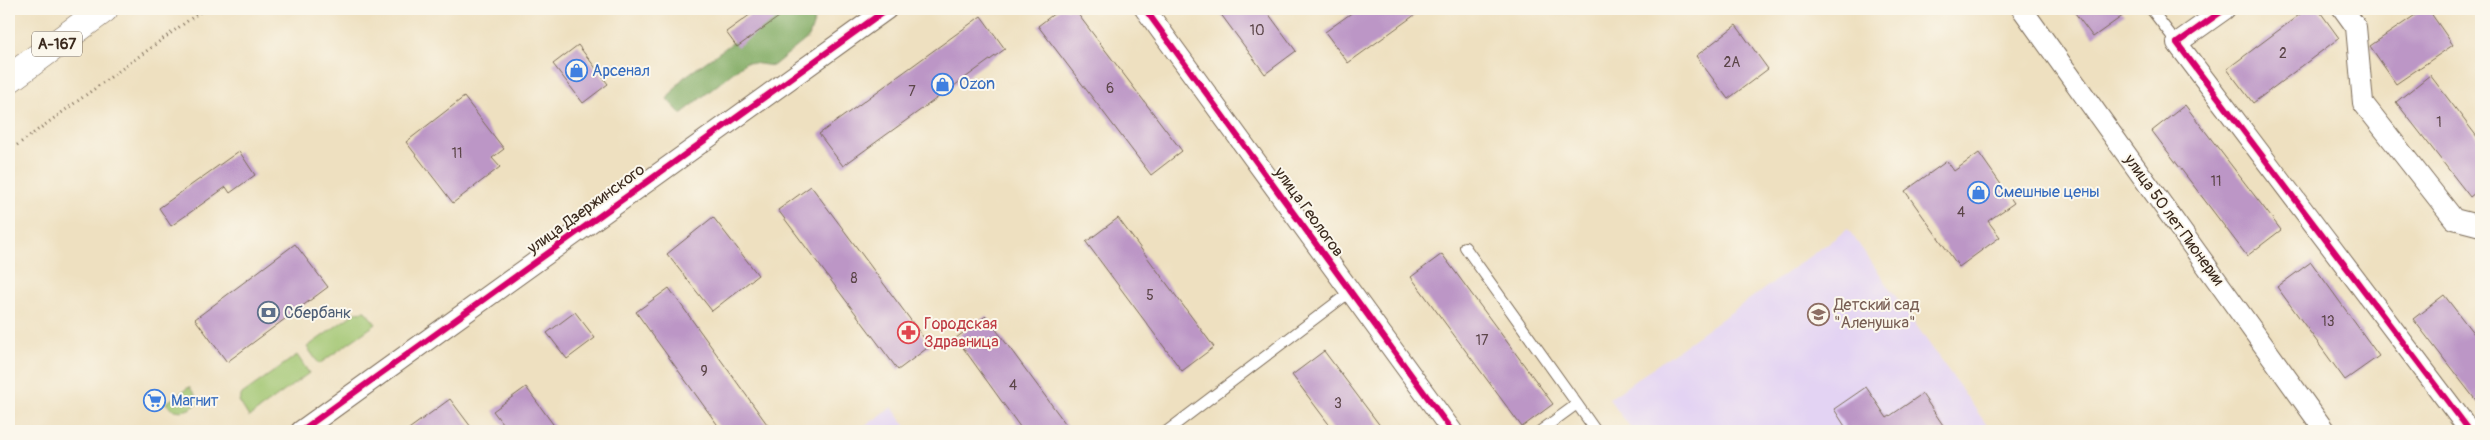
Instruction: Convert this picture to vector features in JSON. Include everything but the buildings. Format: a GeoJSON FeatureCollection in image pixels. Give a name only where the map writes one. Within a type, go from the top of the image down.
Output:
{"type":"FeatureCollection","features":[{"type":"Feature","properties":{"kind":"highway","name":"А-167"},"geometry":{"type":"LineString","coordinates":[[9,79],[104,9]]}},
{"type":"Feature","properties":{"kind":"street","name":"улица Дзержинского"},"geometry":{"type":"LineString","coordinates":[[301,431],[887,9]]}},
{"type":"Feature","properties":{"kind":"street","name":"улица Геологов"},"geometry":{"type":"LineString","coordinates":[[1145,9],[1452,431]]}},
{"type":"Feature","properties":{"kind":"street","name":"улица 50 лет Пионерии"},"geometry":{"type":"LineString","coordinates":[[2022,9],[2325,431]]}},
{"type":"Feature","properties":{"kind":"street"},"geometry":{"type":"LineString","coordinates":[[2225,9],[2177,44],[2470,431]]}},
{"type":"Feature","properties":{"kind":"street"},"geometry":{"type":"LineString","coordinates":[[2343,9],[2356,27],[2363,103],[2454,219],[2481,226]]}},
{"type":"Feature","properties":{"kind":"lane"},"geometry":{"type":"LineString","coordinates":[[2151,9],[2177,44]]}},
{"type":"Feature","properties":{"kind":"lane"},"geometry":{"type":"LineString","coordinates":[[1465,248],[1596,431]]}},
{"type":"Feature","properties":{"kind":"lane"},"geometry":{"type":"LineString","coordinates":[[1167,431],[1350,292]]}},
{"type":"Feature","properties":{"kind":"lane"},"geometry":{"type":"LineString","coordinates":[[1540,431],[1577,404]]}},
{"type":"Feature","properties":{"kind":"path"},"geometry":{"type":"LineString","coordinates":[[9,151],[204,9]]}},
{"type":"Feature","properties":{"kind":"shaded area","name":"Детский сад \"Аленушка\""},"geometry":{"type":"Polygon","coordinates":[[[1848,229],[1991,431],[1633,431],[1609,399],[1848,229]]]}},
{"type":"Feature","properties":{"kind":"shaded area"},"geometry":{"type":"Polygon","coordinates":[[[892,407],[909,431],[858,431],[892,407]]]}},
{"type":"Feature","properties":{"kind":"green space"},"geometry":{"type":"Polygon","coordinates":[[[780,9],[816,9],[809,15],[815,19],[809,37],[773,66],[746,62],[681,114],[667,99],[683,78],[780,9]]]}},
{"type":"Feature","properties":{"kind":"green space"},"geometry":{"type":"Polygon","coordinates":[[[365,311],[376,324],[319,364],[307,347],[356,312],[365,311]]]}},
{"type":"Feature","properties":{"kind":"green space"},"geometry":{"type":"Polygon","coordinates":[[[297,355],[309,373],[249,417],[239,401],[242,394],[297,355]]]}},
{"type":"Feature","properties":{"kind":"green space"},"geometry":{"type":"Polygon","coordinates":[[[189,387],[200,401],[196,405],[183,411],[169,407],[166,403],[189,387]]]}},
{"type":"Feature","properties":{"kind":"cycle path"},"geometry":{"type":"LineString","coordinates":[[301,431],[887,9]]}},
{"type":"Feature","properties":{"kind":"cycle path"},"geometry":{"type":"LineString","coordinates":[[1145,9],[1452,431]]}},
{"type":"Feature","properties":{"kind":"cycle path"},"geometry":{"type":"LineString","coordinates":[[2225,9],[2177,43],[2470,431]]}},
{"type":"Feature","properties":{"kind":"place","name":"Арсенал"},"geometry":{"type":"Point","coordinates":[576,71]}},
{"type":"Feature","properties":{"kind":"place","name":"Ozon"},"geometry":{"type":"Point","coordinates":[943,84]}},
{"type":"Feature","properties":{"kind":"place","name":"Смешные цены"},"geometry":{"type":"Point","coordinates":[1978,192]}},
{"type":"Feature","properties":{"kind":"place","name":"Сбербанк"},"geometry":{"type":"Point","coordinates":[268,313]}},
{"type":"Feature","properties":{"kind":"place","name":"Детский сад \"Аленушка\""},"geometry":{"type":"Point","coordinates":[1818,314]}},
{"type":"Feature","properties":{"kind":"place","name":"Городская Здравница"},"geometry":{"type":"Point","coordinates":[908,333]}},
{"type":"Feature","properties":{"kind":"place","name":"Магнит"},"geometry":{"type":"Point","coordinates":[155,401]}}]}
